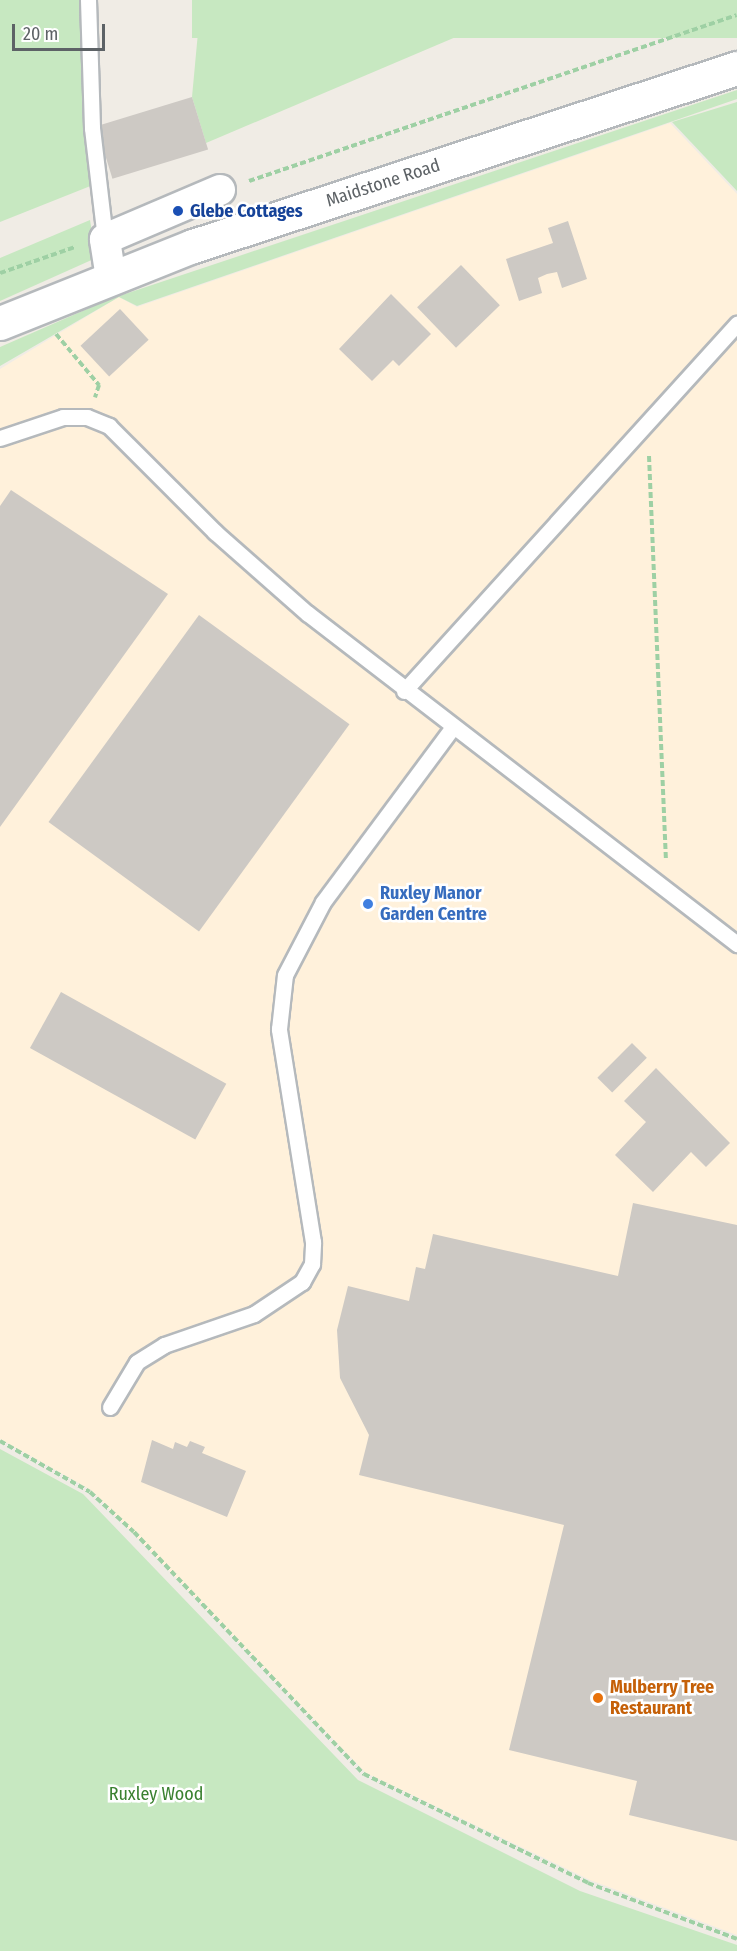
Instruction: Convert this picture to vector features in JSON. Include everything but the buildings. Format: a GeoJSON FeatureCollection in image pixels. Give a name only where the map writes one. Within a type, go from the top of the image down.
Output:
{"type":"FeatureCollection","features":[{"type":"Feature","properties":{"kind":"main road","name":"Maidstone Road"},"geometry":{"type":"LineString","coordinates":[[0,322],[111,278],[345,195],[737,68]]}},
{"type":"Feature","properties":{"kind":"street"},"geometry":{"type":"LineString","coordinates":[[111,278],[105,239],[220,190]]}},
{"type":"Feature","properties":{"kind":"lane"},"geometry":{"type":"LineString","coordinates":[[88,0],[92,128],[105,239]]}},
{"type":"Feature","properties":{"kind":"lane"},"geometry":{"type":"LineString","coordinates":[[404,691],[648,419],[737,324]]}},
{"type":"Feature","properties":{"kind":"lane"},"geometry":{"type":"LineString","coordinates":[[0,438],[63,417],[87,417],[109,426],[249,564],[404,691],[737,944]]}},
{"type":"Feature","properties":{"kind":"lane"},"geometry":{"type":"LineString","coordinates":[[110,1407],[137,1362],[164,1345],[255,1314],[302,1282],[312,1264],[313,1242],[279,1029],[285,975],[323,902],[452,728]]}},
{"type":"Feature","properties":{"kind":"path"},"geometry":{"type":"LineString","coordinates":[[220,190],[737,15]]}},
{"type":"Feature","properties":{"kind":"path"},"geometry":{"type":"LineString","coordinates":[[0,273],[105,239]]}},
{"type":"Feature","properties":{"kind":"path"},"geometry":{"type":"LineString","coordinates":[[34,307],[99,385],[87,417]]}},
{"type":"Feature","properties":{"kind":"path"},"geometry":{"type":"LineString","coordinates":[[648,419],[666,875],[659,885]]}},
{"type":"Feature","properties":{"kind":"path"},"geometry":{"type":"LineString","coordinates":[[0,1442],[90,1492],[134,1532],[364,1774],[588,1883],[737,1939]]}},
{"type":"Feature","properties":{"kind":"shaded area","name":"Ruxley Manor Garden Centre"},"geometry":{"type":"Polygon","coordinates":[[[670,123],[737,194],[737,1935],[590,1880],[366,1773],[91,1490],[0,1439],[0,369],[119,297],[137,307],[670,123]]]}},
{"type":"Feature","properties":{"kind":"green space"},"geometry":{"type":"Polygon","coordinates":[[[0,0],[92,0],[98,183],[0,222],[0,0]]]}},
{"type":"Feature","properties":{"kind":"green space"},"geometry":{"type":"Polygon","coordinates":[[[192,0],[737,0],[737,38],[192,38],[192,0]]]}},
{"type":"Feature","properties":{"kind":"green space"},"geometry":{"type":"Polygon","coordinates":[[[201,0],[543,0],[206,143],[192,97],[201,0]]]}},
{"type":"Feature","properties":{"kind":"green space"},"geometry":{"type":"Polygon","coordinates":[[[737,90],[737,99],[137,306],[119,297],[0,366],[0,347],[110,299],[737,90]]]}},
{"type":"Feature","properties":{"kind":"green space"},"geometry":{"type":"Polygon","coordinates":[[[737,102],[737,191],[672,122],[737,102]]]}},
{"type":"Feature","properties":{"kind":"green space"},"geometry":{"type":"Polygon","coordinates":[[[90,220],[96,258],[0,301],[0,258],[90,220]]]}},
{"type":"Feature","properties":{"kind":"green space","name":"Ruxley Wood"},"geometry":{"type":"Polygon","coordinates":[[[0,1449],[83,1494],[358,1780],[580,1891],[737,1945],[737,1951],[0,1951],[0,1449]]]}},
{"type":"Feature","properties":{"kind":"place","name":"Glebe Cottages"},"geometry":{"type":"Point","coordinates":[178,211]}},
{"type":"Feature","properties":{"kind":"place","name":"Ruxley Manor Garden Centre"},"geometry":{"type":"Point","coordinates":[368,904]}},
{"type":"Feature","properties":{"kind":"place","name":"Mulberry Tree Restaurant"},"geometry":{"type":"Point","coordinates":[598,1698]}}]}
